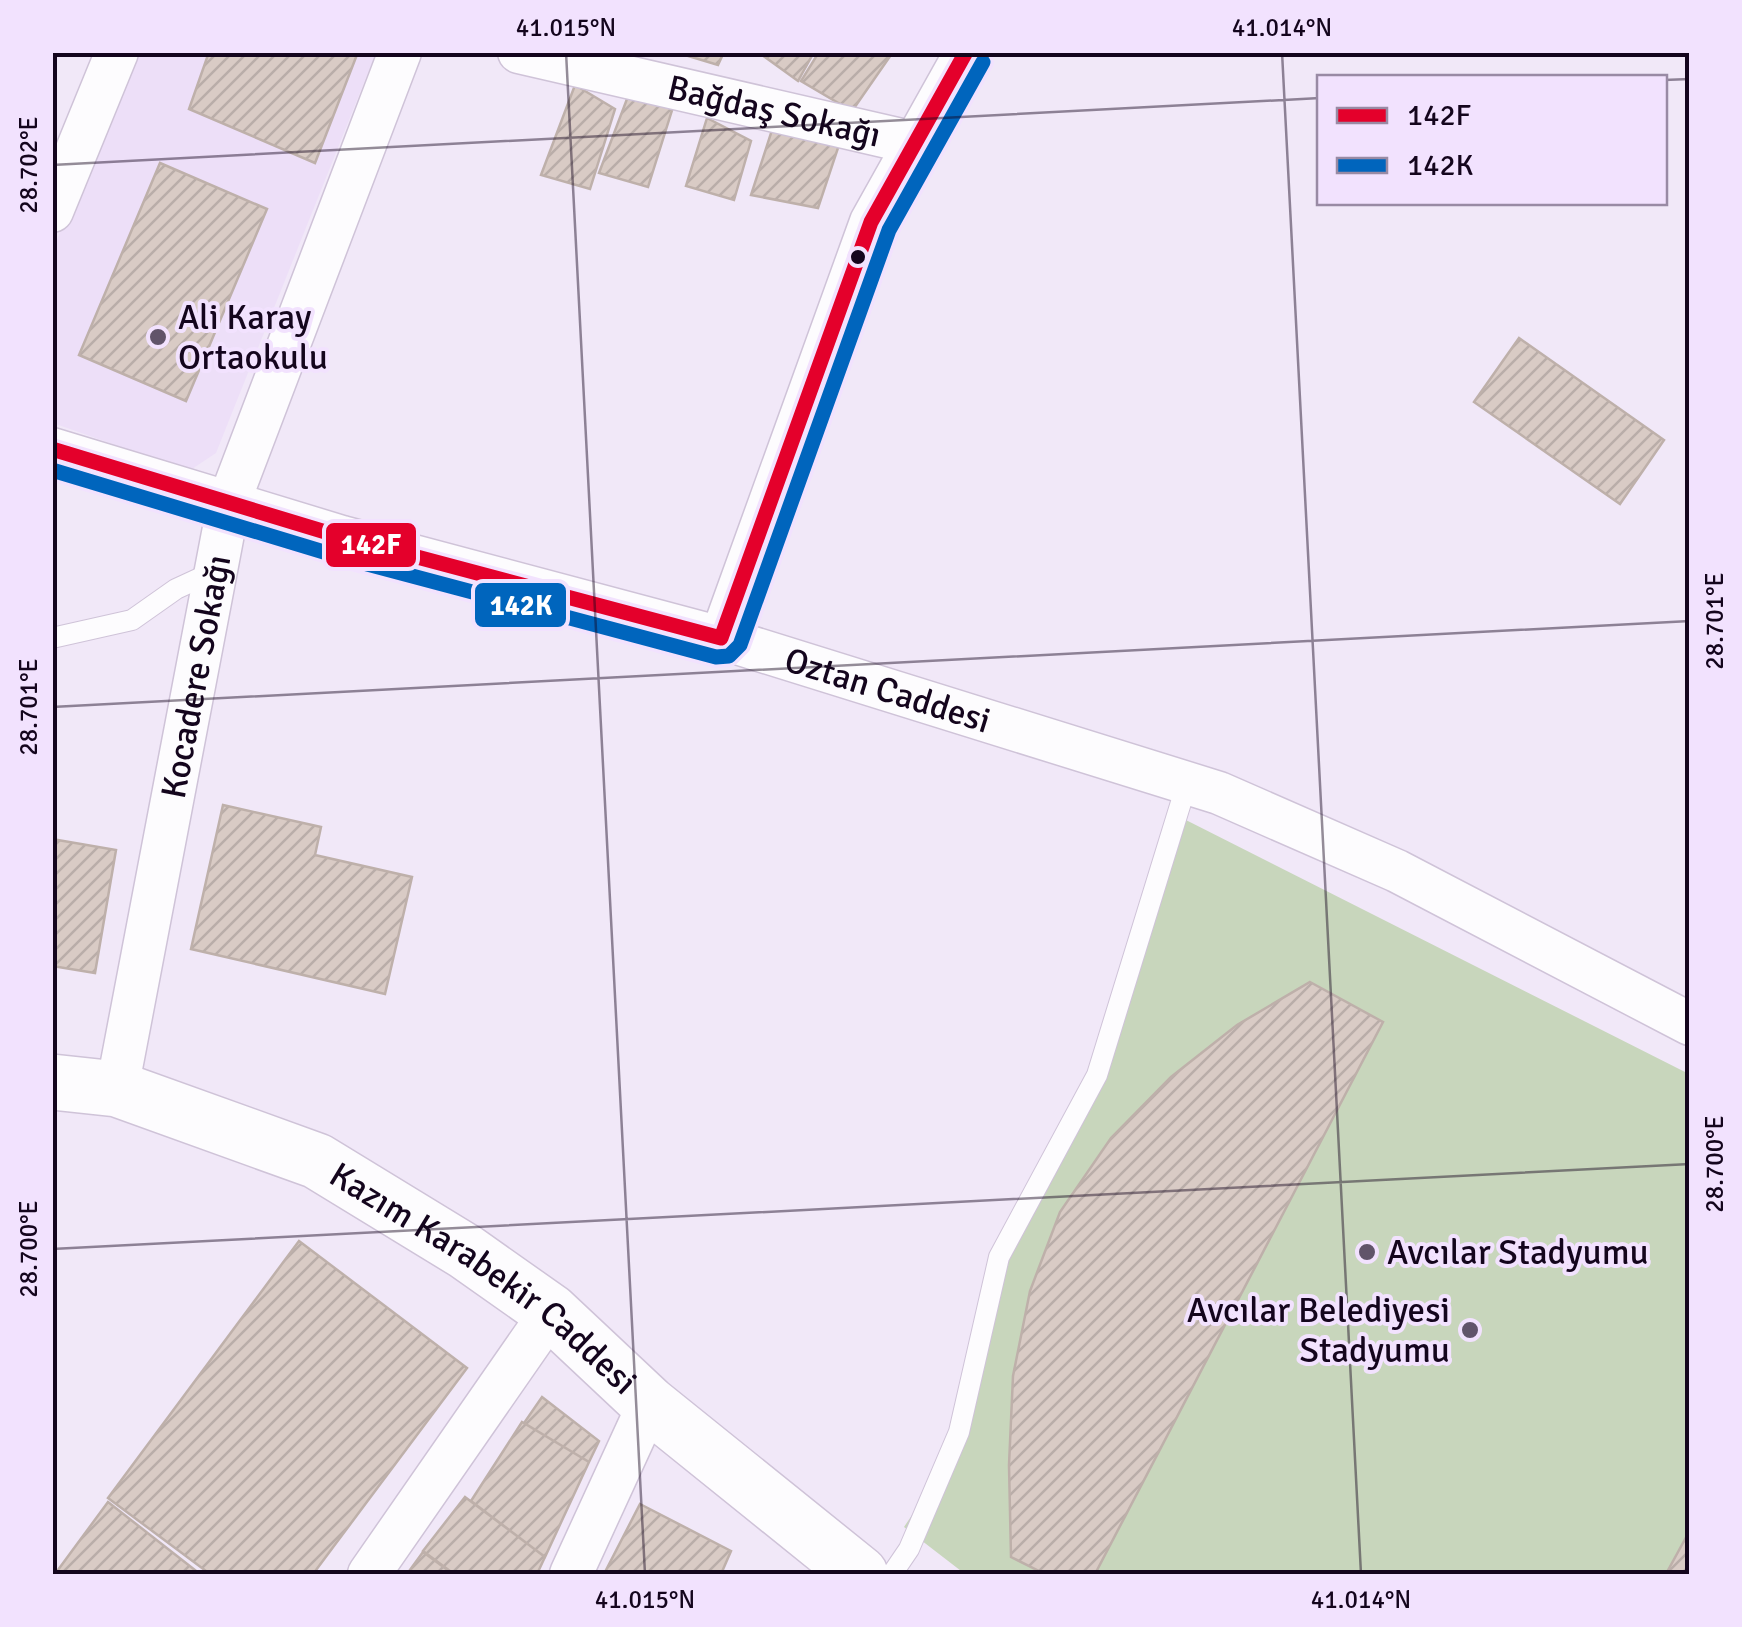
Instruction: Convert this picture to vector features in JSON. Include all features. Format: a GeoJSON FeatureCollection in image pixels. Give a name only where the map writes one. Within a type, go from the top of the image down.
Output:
{"type":"FeatureCollection","features":[{"type":"Feature","properties":{"kind":"main road","name":"Kazım Karabekir Caddesi"},"geometry":{"type":"LineString","coordinates":[[52,1082],[117,1089],[316,1161],[466,1252],[551,1312],[649,1404],[860,1574]]}},
{"type":"Feature","properties":{"kind":"street"},"geometry":{"type":"LineString","coordinates":[[52,211],[117,52]]}},
{"type":"Feature","properties":{"kind":"street","name":"Kocadere Sokağı"},"geometry":{"type":"LineString","coordinates":[[117,1089],[229,502],[400,52]]}},
{"type":"Feature","properties":{"kind":"street","name":"Bağdaş Sokağı"},"geometry":{"type":"LineString","coordinates":[[519,52],[914,144]]}},
{"type":"Feature","properties":{"kind":"street"},"geometry":{"type":"LineString","coordinates":[[721,638],[871,222],[966,52]]}},
{"type":"Feature","properties":{"kind":"street","name":"Oztan Caddesi"},"geometry":{"type":"LineString","coordinates":[[52,449],[342,537],[721,638],[1188,783],[1397,871],[1690,1024]]}},
{"type":"Feature","properties":{"kind":"street"},"geometry":{"type":"LineString","coordinates":[[370,1574],[551,1312]]}},
{"type":"Feature","properties":{"kind":"street"},"geometry":{"type":"LineString","coordinates":[[571,1574],[649,1404]]}},
{"type":"Feature","properties":{"kind":"lane"},"geometry":{"type":"LineString","coordinates":[[52,638],[132,620],[176,589],[215,574]]}},
{"type":"Feature","properties":{"kind":"lane"},"geometry":{"type":"LineString","coordinates":[[892,1574],[909,1549],[960,1432],[999,1257],[1097,1075],[1188,783]]}},
{"type":"Feature","properties":{"kind":"shaded area","name":"Ali Karay Ortaokulu"},"geometry":{"type":"Polygon","coordinates":[[[132,53],[378,53],[216,453],[189,471],[53,423],[53,250],[132,53]]]}},
{"type":"Feature","properties":{"kind":"green space","name":"Avcılar Stadyumu"},"geometry":{"type":"Polygon","coordinates":[[[1176,815],[1689,1074],[1689,1574],[965,1574],[904,1527],[965,1436],[1002,1257],[1100,1077],[1176,815]]]}},
{"type":"Feature","properties":{"kind":"building"},"geometry":{"type":"Polygon","coordinates":[[[209,52],[358,52],[315,163],[189,109],[209,52]]]}},
{"type":"Feature","properties":{"kind":"building"},"geometry":{"type":"Polygon","coordinates":[[[675,52],[724,52],[718,65],[675,52]]]}},
{"type":"Feature","properties":{"kind":"building"},"geometry":{"type":"Polygon","coordinates":[[[758,52],[814,52],[798,81],[758,52]]]}},
{"type":"Feature","properties":{"kind":"building"},"geometry":{"type":"Polygon","coordinates":[[[819,52],[893,52],[852,111],[801,81],[819,52]]]}},
{"type":"Feature","properties":{"kind":"building"},"geometry":{"type":"Polygon","coordinates":[[[633,83],[673,107],[648,187],[599,173],[633,83]]]}},
{"type":"Feature","properties":{"kind":"building"},"geometry":{"type":"Polygon","coordinates":[[[575,85],[615,109],[590,189],[541,175],[575,85]]]}},
{"type":"Feature","properties":{"kind":"building"},"geometry":{"type":"Polygon","coordinates":[[[707,118],[751,141],[734,200],[686,186],[707,118]]]}},
{"type":"Feature","properties":{"kind":"building"},"geometry":{"type":"Polygon","coordinates":[[[772,130],[839,145],[818,208],[751,195],[772,130]]]}},
{"type":"Feature","properties":{"kind":"building"},"geometry":{"type":"Polygon","coordinates":[[[160,163],[267,209],[186,401],[79,355],[160,163]]]}},
{"type":"Feature","properties":{"kind":"building"},"geometry":{"type":"Polygon","coordinates":[[[1519,338],[1664,440],[1620,504],[1474,402],[1519,338]]]}},
{"type":"Feature","properties":{"kind":"building"},"geometry":{"type":"Polygon","coordinates":[[[223,805],[321,827],[315,855],[412,877],[385,994],[191,949],[223,805]]]}},
{"type":"Feature","properties":{"kind":"building"},"geometry":{"type":"Polygon","coordinates":[[[52,839],[116,850],[95,973],[52,966],[52,839]]]}},
{"type":"Feature","properties":{"kind":"building"},"geometry":{"type":"Polygon","coordinates":[[[1310,982],[1383,1022],[1095,1574],[1045,1574],[1011,1557],[1009,1465],[1013,1376],[1030,1291],[1060,1212],[1111,1138],[1171,1077],[1237,1025],[1310,982]]]}},
{"type":"Feature","properties":{"kind":"building"},"geometry":{"type":"Polygon","coordinates":[[[299,1241],[467,1368],[313,1574],[210,1574],[108,1498],[299,1241]]]}},
{"type":"Feature","properties":{"kind":"building"},"geometry":{"type":"Polygon","coordinates":[[[542,1397],[599,1441],[589,1462],[524,1423],[542,1397]]]}},
{"type":"Feature","properties":{"kind":"building"},"geometry":{"type":"Polygon","coordinates":[[[522,1422],[589,1462],[545,1557],[471,1501],[522,1422]]]}},
{"type":"Feature","properties":{"kind":"building"},"geometry":{"type":"Polygon","coordinates":[[[465,1497],[545,1557],[537,1574],[454,1574],[423,1551],[465,1497]]]}},
{"type":"Feature","properties":{"kind":"building"},"geometry":{"type":"Polygon","coordinates":[[[108,1502],[200,1574],[55,1574],[108,1502]]]}},
{"type":"Feature","properties":{"kind":"building"},"geometry":{"type":"Polygon","coordinates":[[[640,1504],[731,1551],[721,1574],[604,1574],[640,1504]]]}},
{"type":"Feature","properties":{"kind":"building"},"geometry":{"type":"Polygon","coordinates":[[[1690,1530],[1690,1574],[1666,1574],[1690,1530]]]}},
{"type":"Feature","properties":{"kind":"building"},"geometry":{"type":"Polygon","coordinates":[[[423,1552],[453,1574],[407,1574],[423,1552]]]}},
{"type":"Feature","properties":{"kind":"transit line","name":"142F"},"geometry":{"type":"LineString","coordinates":[[52,449],[342,537],[721,638],[871,222],[966,52]]}},
{"type":"Feature","properties":{"kind":"transit line","name":"142K"},"geometry":{"type":"LineString","coordinates":[[52,470],[337,556],[716,657],[729,656],[740,645],[889,230],[983,62]]}},
{"type":"Feature","properties":{"kind":"place","name":"Ali Karay Ortaokulu"},"geometry":{"type":"Point","coordinates":[158,337]}},
{"type":"Feature","properties":{"kind":"place","name":"Avcılar Stadyumu"},"geometry":{"type":"Point","coordinates":[1367,1252]}},
{"type":"Feature","properties":{"kind":"place","name":"Avcılar Belediyesi Stadyumu"},"geometry":{"type":"Point","coordinates":[1470,1330]}}]}
